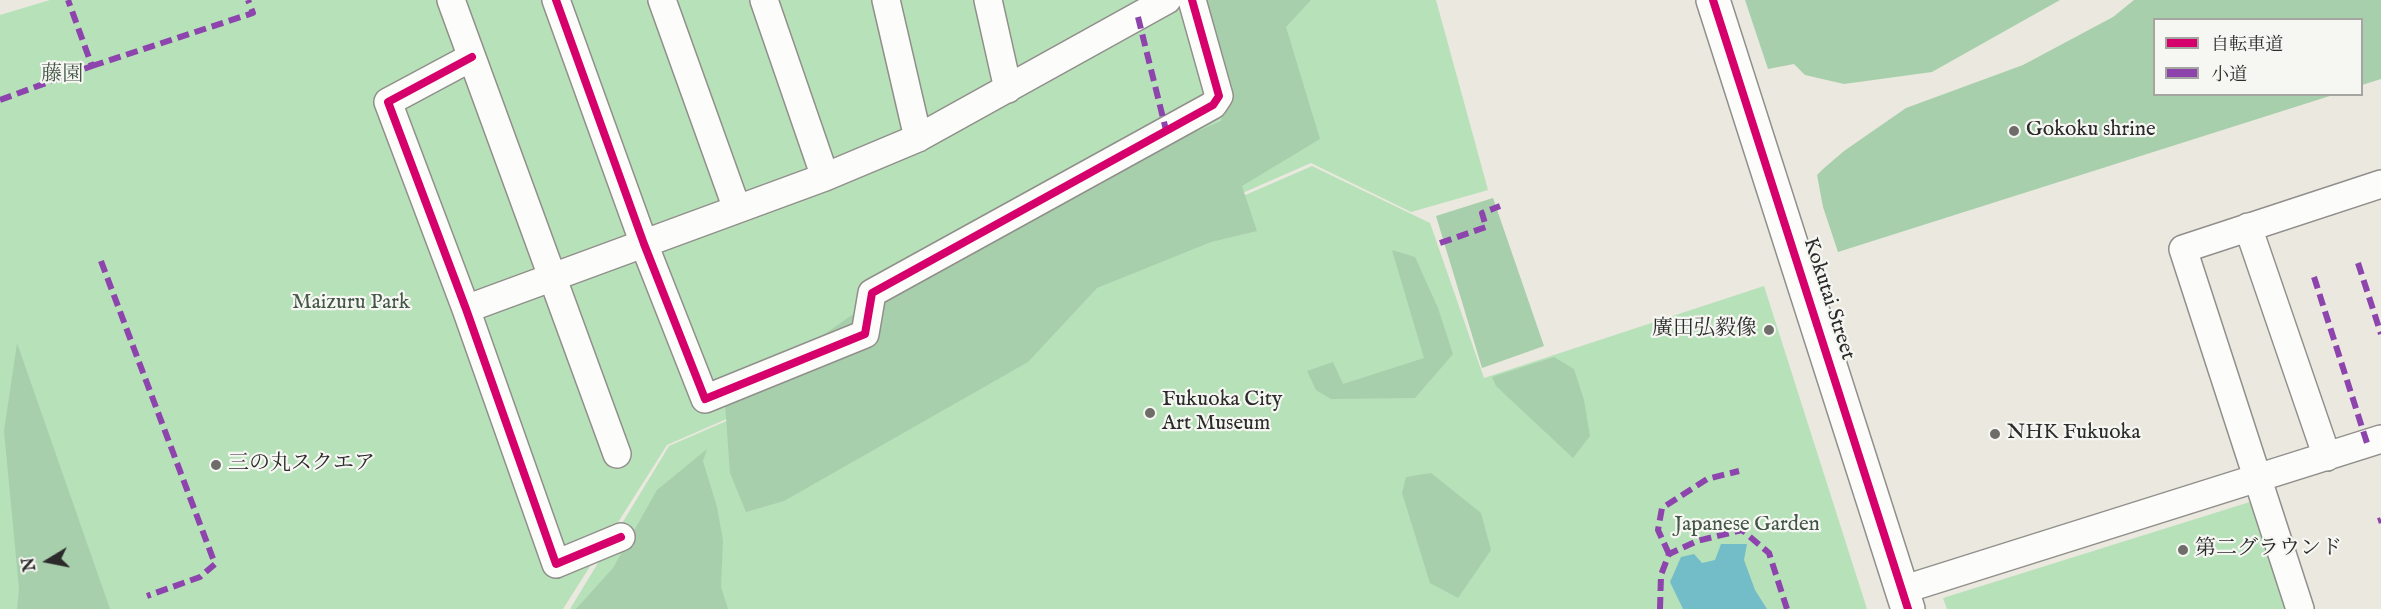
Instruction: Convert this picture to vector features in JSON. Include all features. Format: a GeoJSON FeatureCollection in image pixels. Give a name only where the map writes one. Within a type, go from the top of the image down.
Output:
{"type":"FeatureCollection","features":[{"type":"Feature","properties":{"kind":"street"},"geometry":{"type":"LineString","coordinates":[[451,0],[617,454]]}},
{"type":"Feature","properties":{"kind":"street"},"geometry":{"type":"LineString","coordinates":[[556,0],[644,244],[705,399],[865,334],[872,293],[1213,105],[1219,96],[1192,0]]}},
{"type":"Feature","properties":{"kind":"street"},"geometry":{"type":"LineString","coordinates":[[662,0],[736,209]]}},
{"type":"Feature","properties":{"kind":"street"},"geometry":{"type":"LineString","coordinates":[[764,0],[825,177]]}},
{"type":"Feature","properties":{"kind":"street"},"geometry":{"type":"LineString","coordinates":[[886,0],[918,138]]}},
{"type":"Feature","properties":{"kind":"street"},"geometry":{"type":"LineString","coordinates":[[988,0],[1008,89]]}},
{"type":"Feature","properties":{"kind":"street"},"geometry":{"type":"LineString","coordinates":[[466,309],[825,177],[918,138],[1167,0]]}},
{"type":"Feature","properties":{"kind":"street","name":"Kokutai Street"},"geometry":{"type":"LineString","coordinates":[[1713,0],[1905,600]]}},
{"type":"Feature","properties":{"kind":"street"},"geometry":{"type":"LineString","coordinates":[[472,57],[388,102],[466,309],[556,564],[621,537]]}},
{"type":"Feature","properties":{"kind":"street"},"geometry":{"type":"LineString","coordinates":[[2300,609],[2256,480],[2183,249],[2381,184]]}},
{"type":"Feature","properties":{"kind":"street"},"geometry":{"type":"LineString","coordinates":[[2248,227],[2327,457]]}},
{"type":"Feature","properties":{"kind":"street"},"geometry":{"type":"LineString","coordinates":[[1905,600],[2381,439]]}},
{"type":"Feature","properties":{"kind":"green space","name":"Maizuru Park"},"geometry":{"type":"Polygon","coordinates":[[[50,0],[1436,0],[1488,190],[1411,212],[1311,163],[667,445],[563,609],[0,609],[0,15],[50,0]]]}},
{"type":"Feature","properties":{"kind":"green space"},"geometry":{"type":"Polygon","coordinates":[[[1203,0],[1311,0],[1286,27],[1320,139],[1242,186],[1257,231],[1211,242],[1097,288],[1028,362],[784,501],[746,512],[730,473],[725,403],[891,288],[1116,166],[1221,121],[1228,87],[1203,0]]]}},
{"type":"Feature","properties":{"kind":"green space"},"geometry":{"type":"Polygon","coordinates":[[[1745,0],[2060,0],[1932,72],[1844,84],[1805,75],[1794,64],[1768,69],[1745,0]]]}},
{"type":"Feature","properties":{"kind":"green space"},"geometry":{"type":"Polygon","coordinates":[[[2134,0],[2381,0],[2381,79],[2363,85],[2363,18],[2153,18],[2153,96],[2330,96],[1838,252],[1823,207],[1817,175],[1844,151],[1906,108],[2023,65],[2113,17],[2134,0]]]}},
{"type":"Feature","properties":{"kind":"green space","name":"Japanese Garden"},"geometry":{"type":"Polygon","coordinates":[[[1312,166],[1430,223],[1484,378],[1764,286],[1867,609],[570,609],[669,446],[1312,166]]]}},
{"type":"Feature","properties":{"kind":"green space"},"geometry":{"type":"Polygon","coordinates":[[[1493,198],[1544,346],[1482,368],[1436,216],[1493,198]]]}},
{"type":"Feature","properties":{"kind":"green space"},"geometry":{"type":"Polygon","coordinates":[[[1392,250],[1415,257],[1438,308],[1453,354],[1415,398],[1331,399],[1316,390],[1307,371],[1333,362],[1343,384],[1424,358],[1392,250]]]}},
{"type":"Feature","properties":{"kind":"green space"},"geometry":{"type":"Polygon","coordinates":[[[17,343],[110,609],[17,609],[19,589],[4,431],[17,343]]]}},
{"type":"Feature","properties":{"kind":"green space"},"geometry":{"type":"Polygon","coordinates":[[[1554,357],[1574,369],[1584,400],[1590,436],[1573,458],[1496,386],[1492,377],[1554,357]]]}},
{"type":"Feature","properties":{"kind":"green space"},"geometry":{"type":"Polygon","coordinates":[[[707,449],[703,461],[717,507],[723,540],[721,587],[728,609],[576,609],[613,568],[657,490],[707,449]]]}},
{"type":"Feature","properties":{"kind":"green space"},"geometry":{"type":"Polygon","coordinates":[[[1431,473],[1481,513],[1491,550],[1458,598],[1430,583],[1402,493],[1406,477],[1431,473]]]}},
{"type":"Feature","properties":{"kind":"green space","name":"第二グラウンド"},"geometry":{"type":"Polygon","coordinates":[[[2253,501],[2287,609],[1947,609],[1943,598],[2253,501]]]}},
{"type":"Feature","properties":{"kind":"water"},"geometry":{"type":"Polygon","coordinates":[[[1721,544],[1747,544],[1744,560],[1755,590],[1767,609],[1683,609],[1670,582],[1681,557],[1694,554],[1702,563],[1715,560],[1721,544]]]}},
{"type":"Feature","properties":{"kind":"marked path"},"geometry":{"type":"LineString","coordinates":[[0,100],[92,66],[68,0]]}},
{"type":"Feature","properties":{"kind":"marked path"},"geometry":{"type":"LineString","coordinates":[[92,66],[253,13],[248,0]]}},
{"type":"Feature","properties":{"kind":"marked path"},"geometry":{"type":"LineString","coordinates":[[1138,17],[1166,130]]}},
{"type":"Feature","properties":{"kind":"marked path"},"geometry":{"type":"LineString","coordinates":[[1440,243],[1486,227],[1482,213],[1500,206]]}},
{"type":"Feature","properties":{"kind":"marked path"},"geometry":{"type":"LineString","coordinates":[[101,261],[215,564],[200,577],[147,596]]}},
{"type":"Feature","properties":{"kind":"marked path"},"geometry":{"type":"LineString","coordinates":[[2358,263],[2381,334]]}},
{"type":"Feature","properties":{"kind":"marked path"},"geometry":{"type":"LineString","coordinates":[[2314,277],[2367,443]]}},
{"type":"Feature","properties":{"kind":"marked path"},"geometry":{"type":"LineString","coordinates":[[1669,554],[1658,530],[1662,508],[1707,479],[1739,471]]}},
{"type":"Feature","properties":{"kind":"marked path"},"geometry":{"type":"LineString","coordinates":[[1660,609],[1661,575],[1669,554],[1697,541],[1742,530],[1769,553],[1787,609]]}},
{"type":"Feature","properties":{"kind":"cycle path"},"geometry":{"type":"LineString","coordinates":[[556,0],[644,244],[705,399],[865,334],[872,293],[1213,105],[1219,96],[1192,0]]}},
{"type":"Feature","properties":{"kind":"cycle path"},"geometry":{"type":"LineString","coordinates":[[1713,0],[1908,609]]}},
{"type":"Feature","properties":{"kind":"cycle path"},"geometry":{"type":"LineString","coordinates":[[472,57],[388,102],[466,309],[556,564],[621,537]]}},
{"type":"Feature","properties":{"kind":"place","name":"Gokoku shrine"},"geometry":{"type":"Point","coordinates":[2014,131]}},
{"type":"Feature","properties":{"kind":"place","name":"廣田弘毅像"},"geometry":{"type":"Point","coordinates":[1769,330]}},
{"type":"Feature","properties":{"kind":"place","name":"Fukuoka City Art Museum"},"geometry":{"type":"Point","coordinates":[1150,413]}},
{"type":"Feature","properties":{"kind":"place","name":"NHK Fukuoka"},"geometry":{"type":"Point","coordinates":[1995,434]}},
{"type":"Feature","properties":{"kind":"place","name":"三の丸スクエア"},"geometry":{"type":"Point","coordinates":[216,465]}},
{"type":"Feature","properties":{"kind":"place","name":"第二グラウンド"},"geometry":{"type":"Point","coordinates":[2183,550]}},
{"type":"Feature","properties":{"kind":"park label","name":"藤園"},"geometry":{"type":"Point","coordinates":[62,76]}}]}
